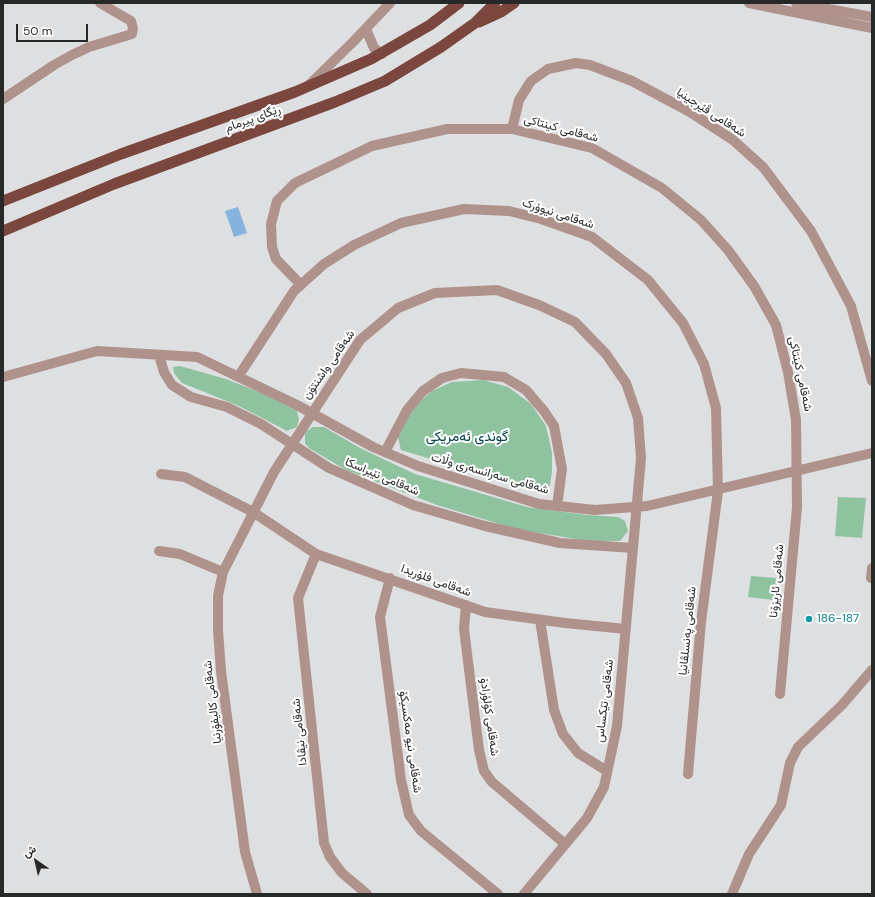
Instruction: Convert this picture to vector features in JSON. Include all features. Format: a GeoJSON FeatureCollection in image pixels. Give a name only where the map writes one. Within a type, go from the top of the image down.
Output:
{"type":"FeatureCollection","features":[{"type":"Feature","properties":{"kind":"highway","name":"ڕێگای پیرمام"},"geometry":{"type":"LineString","coordinates":[[3,201],[120,154],[306,87],[382,54],[430,25],[459,3]]}},
{"type":"Feature","properties":{"kind":"highway","name":"ڕێگای پیرمام"},"geometry":{"type":"LineString","coordinates":[[3,232],[114,184],[360,92],[385,81],[414,64],[475,23],[495,3]]}},
{"type":"Feature","properties":{"kind":"highway"},"geometry":{"type":"LineString","coordinates":[[475,23],[488,19],[514,3]]}},
{"type":"Feature","properties":{"kind":"street"},"geometry":{"type":"LineString","coordinates":[[3,99],[54,65],[72,55],[89,47],[132,34],[134,28],[131,22],[100,3]]}},
{"type":"Feature","properties":{"kind":"street"},"geometry":{"type":"LineString","coordinates":[[306,87],[366,29],[390,3]]}},
{"type":"Feature","properties":{"kind":"street"},"geometry":{"type":"LineString","coordinates":[[749,3],[872,28]]}},
{"type":"Feature","properties":{"kind":"street"},"geometry":{"type":"LineString","coordinates":[[796,3],[872,17]]}},
{"type":"Feature","properties":{"kind":"street"},"geometry":{"type":"LineString","coordinates":[[366,29],[374,48],[382,54]]}},
{"type":"Feature","properties":{"kind":"street","name":"شەقامی ڤێرجینیا"},"geometry":{"type":"LineString","coordinates":[[512,129],[519,100],[531,82],[548,69],[576,63],[590,65],[632,81],[690,112],[733,140],[763,167],[790,200],[811,231],[851,306],[872,381]]}},
{"type":"Feature","properties":{"kind":"street","name":"شەقامی کینتاکی"},"geometry":{"type":"LineString","coordinates":[[301,285],[276,259],[272,246],[271,224],[277,201],[295,183],[372,146],[447,129],[512,129],[592,148],[662,188],[701,220],[728,250],[754,286],[776,325],[788,372],[796,420],[797,470]]}},
{"type":"Feature","properties":{"kind":"street","name":"شەقامی نیوۆرک"},"geometry":{"type":"LineString","coordinates":[[238,377],[294,291],[324,264],[354,245],[401,223],[464,209],[509,211],[541,219],[592,237],[648,280],[683,323],[704,364],[716,408],[718,490]]}},
{"type":"Feature","properties":{"kind":"street","name":"شەقامی واشنتۆن"},"geometry":{"type":"LineString","coordinates":[[312,413],[360,340],[398,308],[435,293],[497,290],[539,305],[575,322],[606,354],[626,383],[638,418],[641,458],[638,507]]}},
{"type":"Feature","properties":{"kind":"street","name":"شەقامی سەرانسەری وڵات"},"geometry":{"type":"LineString","coordinates":[[3,377],[97,351],[197,357],[312,413],[385,452],[425,468],[539,504],[595,510],[638,507],[718,490],[872,453]]}},
{"type":"Feature","properties":{"kind":"street","name":"شەقامی نێبراسکا"},"geometry":{"type":"LineString","coordinates":[[159,355],[164,372],[172,385],[191,397],[227,407],[261,424],[329,468],[413,505],[485,526],[560,543],[633,548]]}},
{"type":"Feature","properties":{"kind":"street"},"geometry":{"type":"LineString","coordinates":[[385,452],[407,410],[423,391],[442,378],[461,373],[504,377],[526,390],[544,411],[554,426],[562,469],[557,506]]}},
{"type":"Feature","properties":{"kind":"street"},"geometry":{"type":"LineString","coordinates":[[253,512],[292,444],[312,413]]}},
{"type":"Feature","properties":{"kind":"street","name":"شەقامی ئاریزۆنا"},"geometry":{"type":"LineString","coordinates":[[780,694],[797,507],[797,470]]}},
{"type":"Feature","properties":{"kind":"street","name":"شەقامی فلۆریدا"},"geometry":{"type":"LineString","coordinates":[[160,474],[185,477],[253,512],[316,554],[390,578],[484,612],[540,620],[626,629]]}},
{"type":"Feature","properties":{"kind":"street","name":"شەقامی پەنسلڤانیا"},"geometry":{"type":"LineString","coordinates":[[688,774],[701,622],[718,490]]}},
{"type":"Feature","properties":{"kind":"street","name":"شەقامی تێکساس"},"geometry":{"type":"LineString","coordinates":[[524,894],[587,818],[604,786],[617,726],[638,507]]}},
{"type":"Feature","properties":{"kind":"street","name":"شەقامی کالیفۆرنیا"},"geometry":{"type":"LineString","coordinates":[[253,512],[223,572],[218,596],[218,630],[221,671],[245,852],[257,894]]}},
{"type":"Feature","properties":{"kind":"street"},"geometry":{"type":"LineString","coordinates":[[159,551],[180,554],[223,572]]}},
{"type":"Feature","properties":{"kind":"street","name":"شەقامی نیڤادا"},"geometry":{"type":"LineString","coordinates":[[316,554],[298,598],[324,843],[330,857],[342,873],[367,894]]}},
{"type":"Feature","properties":{"kind":"street","name":"شەقامی نیو مەکسیکۆ"},"geometry":{"type":"LineString","coordinates":[[390,578],[380,617],[401,780],[409,815],[421,831],[498,894]]}},
{"type":"Feature","properties":{"kind":"street","name":"شەقامی کۆلۆرادۆ"},"geometry":{"type":"LineString","coordinates":[[466,605],[464,629],[479,750],[484,771],[492,782],[565,844]]}},
{"type":"Feature","properties":{"kind":"street"},"geometry":{"type":"LineString","coordinates":[[540,620],[554,710],[563,734],[578,753],[607,771]]}},
{"type":"Feature","properties":{"kind":"street"},"geometry":{"type":"LineString","coordinates":[[732,894],[749,854],[772,821],[781,804],[790,763],[796,751],[803,741],[842,705],[870,675]]}},
{"type":"Feature","properties":{"kind":"green space"},"geometry":{"type":"Polygon","coordinates":[[[180,366],[226,379],[274,398],[297,411],[299,419],[297,427],[287,431],[239,406],[182,383],[174,373],[173,367],[180,366]]]}},
{"type":"Feature","properties":{"kind":"green space"},"geometry":{"type":"Polygon","coordinates":[[[483,380],[508,387],[531,404],[546,426],[552,453],[552,472],[550,485],[540,492],[401,450],[398,437],[408,417],[419,403],[432,391],[452,382],[483,380]]]}},
{"type":"Feature","properties":{"kind":"green space"},"geometry":{"type":"Polygon","coordinates":[[[313,427],[324,427],[360,448],[415,474],[527,507],[587,515],[618,517],[625,521],[628,531],[620,541],[588,541],[516,529],[437,505],[346,470],[309,448],[305,443],[305,432],[313,427]]]}},
{"type":"Feature","properties":{"kind":"green space"},"geometry":{"type":"Polygon","coordinates":[[[838,497],[866,498],[862,538],[835,536],[838,497]]]}},
{"type":"Feature","properties":{"kind":"green space"},"geometry":{"type":"Polygon","coordinates":[[[751,576],[776,578],[774,600],[748,597],[751,576]]]}},
{"type":"Feature","properties":{"kind":"water"},"geometry":{"type":"Polygon","coordinates":[[[238,207],[247,233],[234,237],[225,211],[238,207]]]}},
{"type":"Feature","properties":{"kind":"place","name":"186-187"},"geometry":{"type":"Point","coordinates":[809,619]}},
{"type":"Feature","properties":{"kind":"district","name":"گوندی ئەمریکی"},"geometry":{"type":"Point","coordinates":[467,437]}}]}
